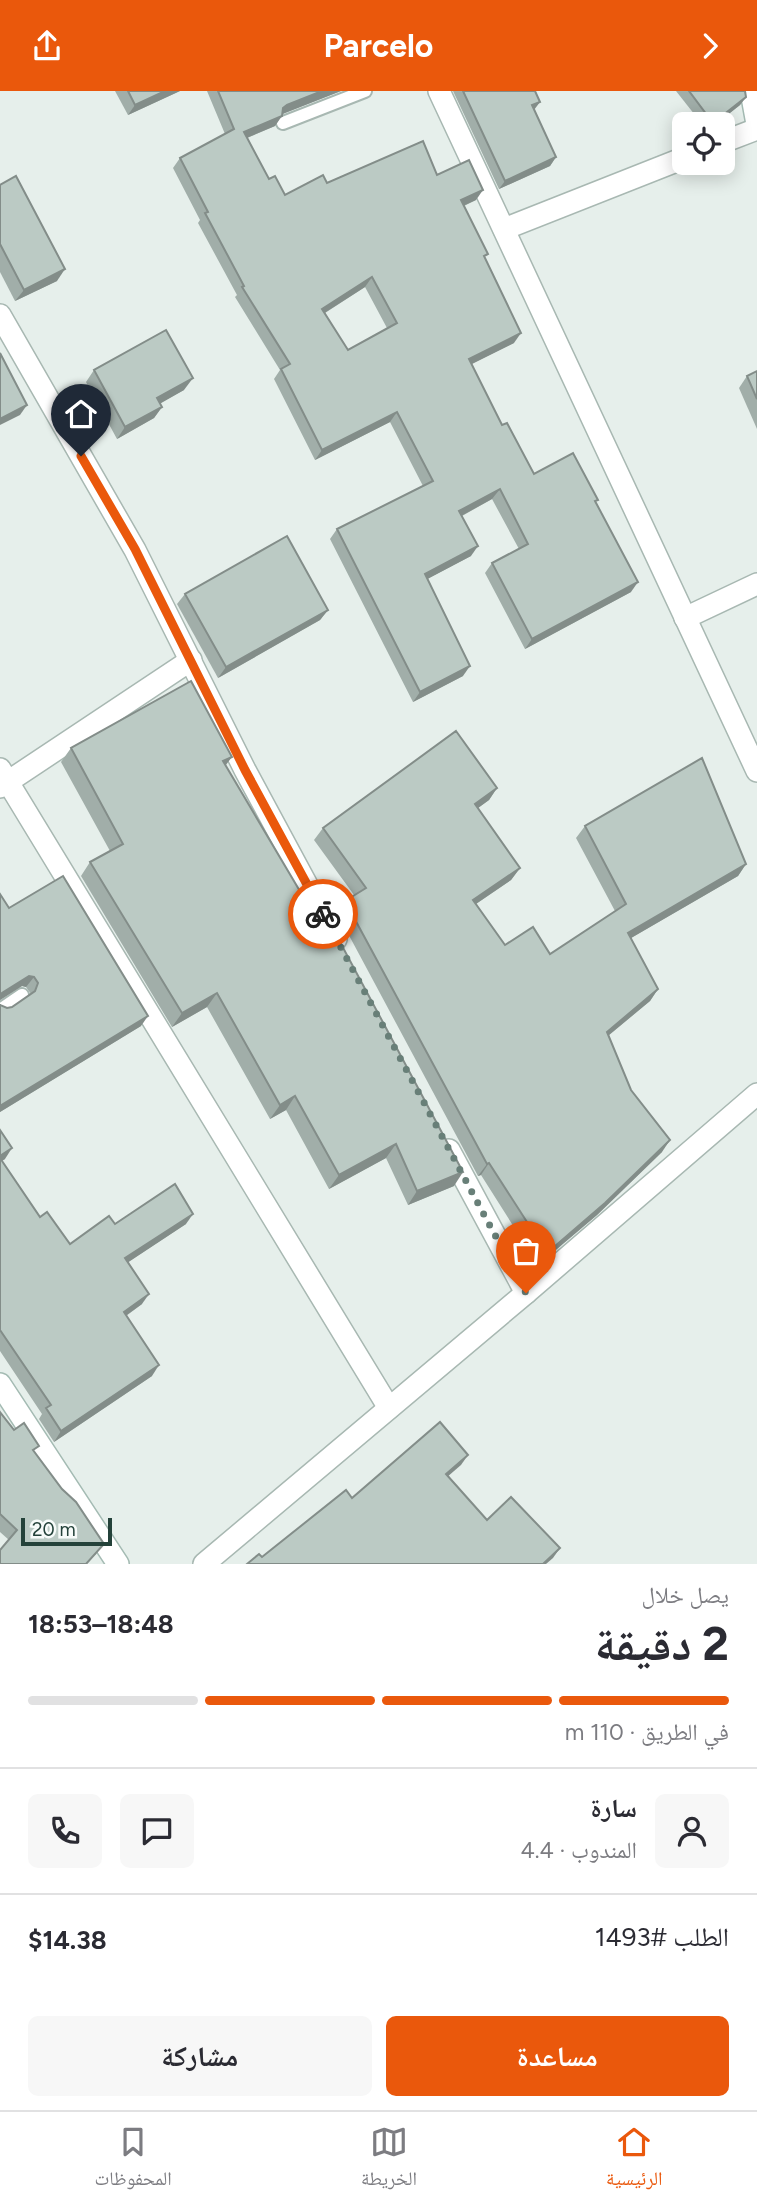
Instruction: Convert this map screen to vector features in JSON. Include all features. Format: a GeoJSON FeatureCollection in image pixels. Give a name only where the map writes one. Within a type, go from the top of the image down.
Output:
{"type":"FeatureCollection","features":[{"type":"Feature","properties":{"kind":"street"},"geometry":{"type":"LineString","coordinates":[[439,91],[757,771]]}},
{"type":"Feature","properties":{"kind":"street"},"geometry":{"type":"LineString","coordinates":[[735,137],[757,127],[751,91]]}},
{"type":"Feature","properties":{"kind":"street"},"geometry":{"type":"LineString","coordinates":[[504,229],[672,162]]}},
{"type":"Feature","properties":{"kind":"street"},"geometry":{"type":"LineString","coordinates":[[0,315],[135,549],[245,770],[343,952]]}},
{"type":"Feature","properties":{"kind":"street"},"geometry":{"type":"LineString","coordinates":[[685,618],[757,584]]}},
{"type":"Feature","properties":{"kind":"street"},"geometry":{"type":"LineString","coordinates":[[191,660],[3,779],[389,1408]]}},
{"type":"Feature","properties":{"kind":"street"},"geometry":{"type":"LineString","coordinates":[[204,1564],[757,1094]]}},
{"type":"Feature","properties":{"kind":"street"},"geometry":{"type":"LineString","coordinates":[[441,1135],[526,1293]]}},
{"type":"Feature","properties":{"kind":"street"},"geometry":{"type":"LineString","coordinates":[[0,1384],[118,1564]]}},
{"type":"Feature","properties":{"kind":"lane"},"geometry":{"type":"LineString","coordinates":[[283,123],[365,91]]}},
{"type":"Feature","properties":{"kind":"lane"},"geometry":{"type":"LineString","coordinates":[[0,1010],[22,995]]}},
{"type":"Feature","properties":{"kind":"building"},"geometry":{"type":"Polygon","coordinates":[[[128,91],[165,91],[135,105],[128,91]]]}},
{"type":"Feature","properties":{"kind":"building"},"geometry":{"type":"Polygon","coordinates":[[[218,91],[322,91],[287,105],[283,108],[282,116],[244,132],[269,179],[275,176],[285,195],[323,175],[327,183],[423,141],[437,175],[469,160],[483,190],[461,200],[488,254],[484,256],[521,333],[469,359],[502,425],[507,423],[534,474],[573,453],[638,582],[532,639],[492,563],[528,544],[500,489],[459,511],[478,546],[425,574],[470,666],[420,692],[337,529],[433,481],[397,412],[322,450],[281,369],[290,364],[242,287],[244,286],[205,213],[208,212],[180,158],[234,129],[218,91]],[[372,277],[322,309],[348,350],[397,323],[372,277]]]}},
{"type":"Feature","properties":{"kind":"building"},"geometry":{"type":"Polygon","coordinates":[[[463,91],[535,91],[540,102],[532,105],[556,157],[505,181],[463,91]]]}},
{"type":"Feature","properties":{"kind":"building"},"geometry":{"type":"Polygon","coordinates":[[[689,91],[745,91],[746,97],[727,112],[705,112],[689,91]]]}},
{"type":"Feature","properties":{"kind":"building"},"geometry":{"type":"Polygon","coordinates":[[[16,176],[65,269],[24,290],[0,244],[0,185],[16,176]]]}},
{"type":"Feature","properties":{"kind":"building"},"geometry":{"type":"Polygon","coordinates":[[[166,330],[193,378],[157,398],[162,407],[125,427],[94,370],[166,330]]]}},
{"type":"Feature","properties":{"kind":"building"},"geometry":{"type":"Polygon","coordinates":[[[0,353],[27,405],[0,419],[0,353]]]}},
{"type":"Feature","properties":{"kind":"building"},"geometry":{"type":"Polygon","coordinates":[[[757,371],[757,399],[747,376],[757,371]]]}},
{"type":"Feature","properties":{"kind":"building"},"geometry":{"type":"Polygon","coordinates":[[[287,536],[328,610],[226,667],[185,594],[287,536]]]}},
{"type":"Feature","properties":{"kind":"building"},"geometry":{"type":"Polygon","coordinates":[[[191,681],[232,757],[223,761],[317,920],[325,914],[463,1172],[417,1191],[396,1144],[339,1175],[295,1096],[280,1105],[217,993],[182,1013],[90,862],[123,844],[71,748],[191,681]]]}},
{"type":"Feature","properties":{"kind":"building"},"geometry":{"type":"Polygon","coordinates":[[[456,731],[497,788],[475,804],[520,868],[473,900],[505,945],[533,927],[550,954],[626,904],[585,826],[702,758],[746,864],[628,933],[658,989],[607,1032],[631,1090],[670,1140],[605,1203],[547,1253],[489,1163],[487,1164],[345,901],[366,888],[323,828],[456,731]]]}},
{"type":"Feature","properties":{"kind":"building"},"geometry":{"type":"Polygon","coordinates":[[[63,876],[148,1016],[0,1106],[0,1005],[12,1007],[35,991],[38,983],[34,977],[29,976],[0,997],[0,894],[9,908],[63,876]]]}},
{"type":"Feature","properties":{"kind":"building"},"geometry":{"type":"Polygon","coordinates":[[[0,1130],[12,1148],[0,1156],[0,1130]]]}},
{"type":"Feature","properties":{"kind":"building"},"geometry":{"type":"Polygon","coordinates":[[[0,1158],[40,1217],[47,1212],[70,1244],[109,1216],[115,1224],[175,1184],[193,1214],[125,1258],[149,1294],[124,1312],[159,1365],[61,1431],[46,1408],[51,1405],[0,1330],[0,1158]]]}},
{"type":"Feature","properties":{"kind":"building"},"geometry":{"type":"Polygon","coordinates":[[[0,1412],[14,1430],[24,1423],[39,1446],[33,1450],[62,1489],[76,1502],[104,1544],[86,1564],[0,1564],[0,1550],[17,1530],[0,1514],[0,1412]]]}},
{"type":"Feature","properties":{"kind":"building"},"geometry":{"type":"Polygon","coordinates":[[[440,1422],[468,1455],[446,1474],[487,1520],[511,1497],[560,1548],[543,1564],[247,1564],[259,1554],[262,1557],[346,1490],[352,1498],[440,1422]]]}},
{"type":"Feature","properties":{"kind":"way so far"},"geometry":{"type":"LineString","coordinates":[[323,914],[526,1293]]}},
{"type":"Feature","properties":{"kind":"route"},"geometry":{"type":"LineString","coordinates":[[81,456],[135,549],[245,770],[323,914]]}}]}
